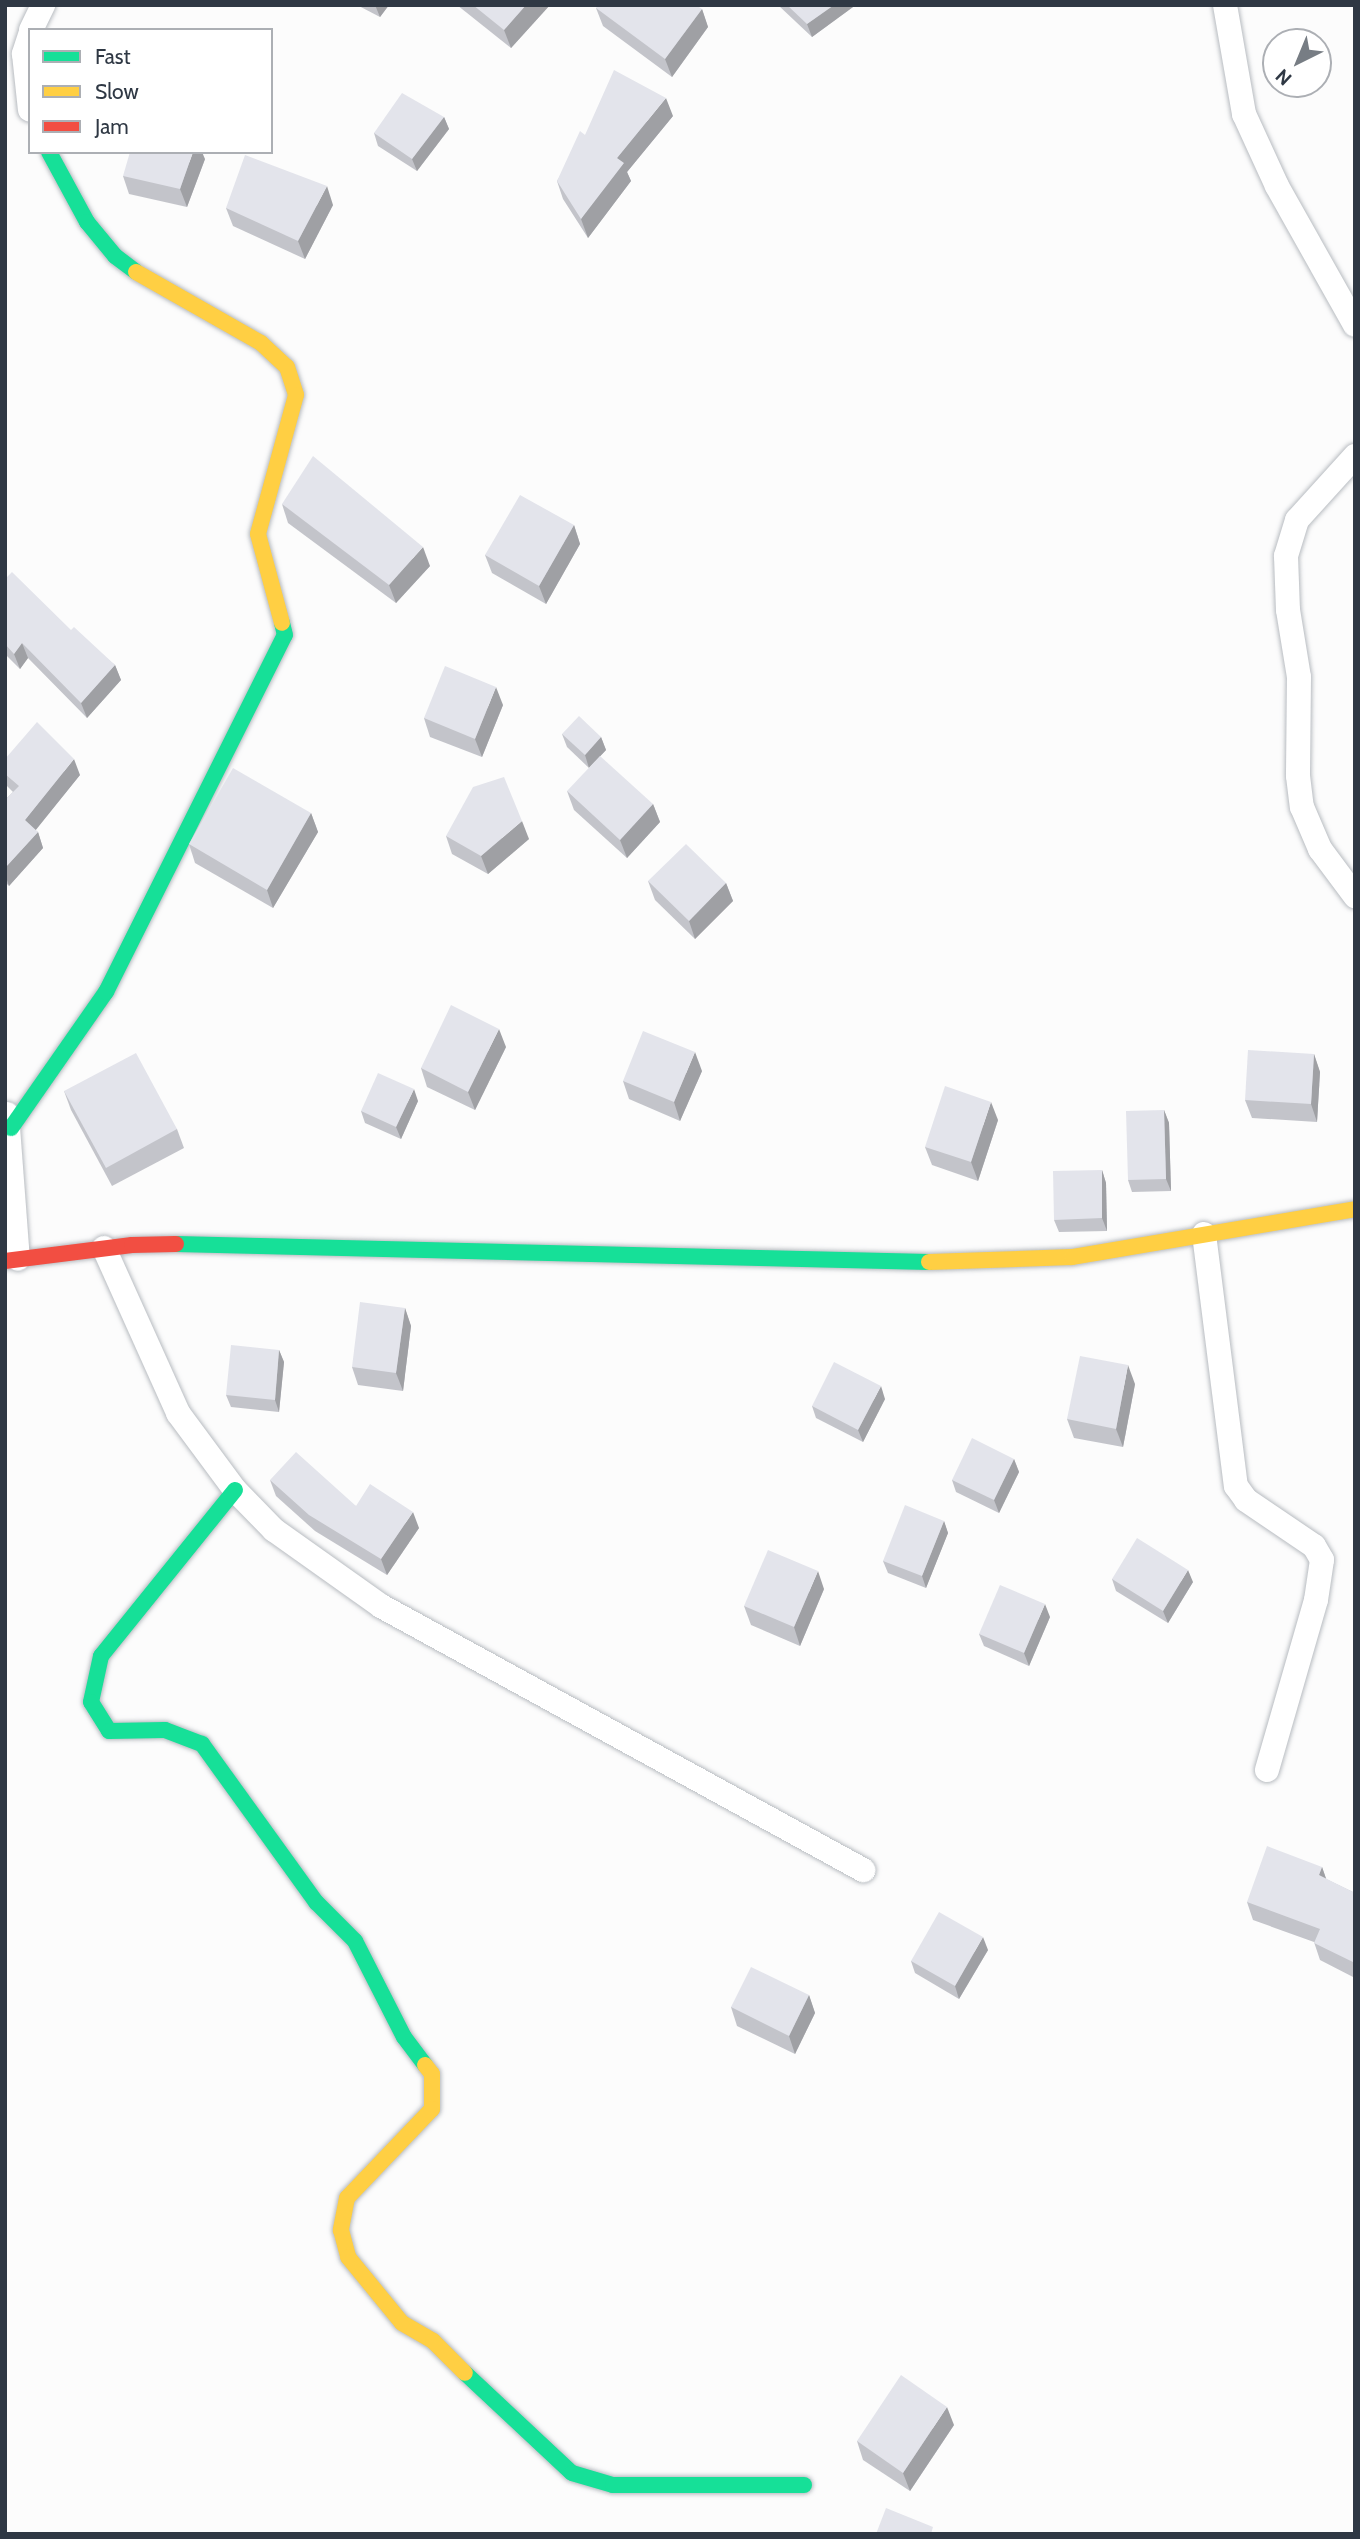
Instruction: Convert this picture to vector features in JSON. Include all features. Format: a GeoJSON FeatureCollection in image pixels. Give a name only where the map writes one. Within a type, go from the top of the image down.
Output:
{"type":"FeatureCollection","features":[{"type":"Feature","properties":{"kind":"street"},"geometry":{"type":"LineString","coordinates":[[32,28],[43,5]]}},
{"type":"Feature","properties":{"kind":"street"},"geometry":{"type":"LineString","coordinates":[[1225,5],[1244,114],[1277,186],[1355,325]]}},
{"type":"Feature","properties":{"kind":"street"},"geometry":{"type":"LineString","coordinates":[[28,41],[24,54],[28,91]]}},
{"type":"Feature","properties":{"kind":"street"},"geometry":{"type":"LineString","coordinates":[[50,154],[87,222],[115,257],[138,274],[261,343],[287,367],[296,395],[258,534],[285,635],[106,992],[8,1118],[12,1260],[104,1248],[212,1244],[366,1245],[910,1263],[1072,1257],[1355,1209]]}},
{"type":"Feature","properties":{"kind":"street"},"geometry":{"type":"LineString","coordinates":[[1355,456],[1297,520],[1286,556],[1286,583],[1299,677],[1298,776],[1302,807],[1320,849],[1355,896]]}},
{"type":"Feature","properties":{"kind":"street"},"geometry":{"type":"LineString","coordinates":[[1204,1234],[1236,1486],[1246,1500],[1314,1546],[1322,1560],[1316,1600],[1267,1770]]}},
{"type":"Feature","properties":{"kind":"street"},"geometry":{"type":"LineString","coordinates":[[104,1248],[178,1413],[235,1490],[274,1530],[381,1606],[863,1870]]}},
{"type":"Feature","properties":{"kind":"street"},"geometry":{"type":"LineString","coordinates":[[235,1490],[101,1656],[91,1702],[109,1731],[165,1730],[202,1744],[316,1902],[355,1941],[404,2037],[432,2074],[432,2109],[347,2198],[341,2230],[348,2257],[402,2323],[433,2341],[551,2458],[572,2473],[613,2485],[804,2485]]}},
{"type":"Feature","properties":{"kind":"building"},"geometry":{"type":"Polygon","coordinates":[[[473,5],[526,5],[504,30],[473,5]]]}},
{"type":"Feature","properties":{"kind":"building"},"geometry":{"type":"Polygon","coordinates":[[[598,5],[696,5],[702,9],[665,59],[596,8],[598,5]]]}},
{"type":"Feature","properties":{"kind":"building"},"geometry":{"type":"Polygon","coordinates":[[[787,5],[834,5],[807,24],[787,5]]]}},
{"type":"Feature","properties":{"kind":"building"},"geometry":{"type":"Polygon","coordinates":[[[614,70],[666,98],[617,158],[624,163],[581,219],[557,181],[580,131],[585,135],[614,70]]]}},
{"type":"Feature","properties":{"kind":"building"},"geometry":{"type":"Polygon","coordinates":[[[402,93],[444,117],[412,159],[374,133],[402,93]]]}},
{"type":"Feature","properties":{"kind":"building"},"geometry":{"type":"Polygon","coordinates":[[[129,154],[192,154],[180,189],[123,176],[129,154]]]}},
{"type":"Feature","properties":{"kind":"building"},"geometry":{"type":"Polygon","coordinates":[[[245,155],[327,186],[298,241],[226,208],[245,155]]]}},
{"type":"Feature","properties":{"kind":"building"},"geometry":{"type":"Polygon","coordinates":[[[313,456],[423,547],[389,585],[282,504],[313,456]]]}},
{"type":"Feature","properties":{"kind":"building"},"geometry":{"type":"Polygon","coordinates":[[[520,495],[574,525],[539,586],[485,555],[520,495]]]}},
{"type":"Feature","properties":{"kind":"building"},"geometry":{"type":"Polygon","coordinates":[[[12,572],[71,630],[74,627],[115,665],[81,703],[22,643],[14,654],[5,644],[5,579],[12,572]]]}},
{"type":"Feature","properties":{"kind":"building"},"geometry":{"type":"Polygon","coordinates":[[[445,666],[496,687],[475,739],[424,718],[445,666]]]}},
{"type":"Feature","properties":{"kind":"building"},"geometry":{"type":"Polygon","coordinates":[[[579,716],[601,737],[585,755],[562,734],[579,716]]]}},
{"type":"Feature","properties":{"kind":"building"},"geometry":{"type":"Polygon","coordinates":[[[37,722],[74,759],[25,820],[38,832],[5,868],[5,800],[19,786],[5,774],[5,759],[37,722]]]}},
{"type":"Feature","properties":{"kind":"building"},"geometry":{"type":"Polygon","coordinates":[[[600,756],[653,804],[620,840],[567,791],[600,756]]]}},
{"type":"Feature","properties":{"kind":"building"},"geometry":{"type":"Polygon","coordinates":[[[233,768],[311,813],[267,890],[189,844],[233,768]]]}},
{"type":"Feature","properties":{"kind":"building"},"geometry":{"type":"Polygon","coordinates":[[[504,777],[522,821],[481,856],[446,836],[473,787],[504,777]]]}},
{"type":"Feature","properties":{"kind":"building"},"geometry":{"type":"Polygon","coordinates":[[[686,844],[726,883],[689,921],[648,881],[686,844]]]}},
{"type":"Feature","properties":{"kind":"building"},"geometry":{"type":"Polygon","coordinates":[[[451,1005],[499,1029],[468,1092],[421,1068],[451,1005]]]}},
{"type":"Feature","properties":{"kind":"building"},"geometry":{"type":"Polygon","coordinates":[[[643,1031],[695,1052],[674,1102],[623,1081],[643,1031]]]}},
{"type":"Feature","properties":{"kind":"building"},"geometry":{"type":"Polygon","coordinates":[[[1248,1050],[1314,1054],[1311,1104],[1245,1100],[1248,1050]]]}},
{"type":"Feature","properties":{"kind":"building"},"geometry":{"type":"Polygon","coordinates":[[[136,1053],[177,1129],[106,1168],[64,1091],[136,1053]]]}},
{"type":"Feature","properties":{"kind":"building"},"geometry":{"type":"Polygon","coordinates":[[[378,1073],[414,1089],[396,1127],[361,1111],[378,1073]]]}},
{"type":"Feature","properties":{"kind":"building"},"geometry":{"type":"Polygon","coordinates":[[[945,1086],[991,1102],[971,1162],[925,1147],[945,1086]]]}},
{"type":"Feature","properties":{"kind":"building"},"geometry":{"type":"Polygon","coordinates":[[[1164,1110],[1166,1179],[1128,1180],[1126,1111],[1164,1110]]]}},
{"type":"Feature","properties":{"kind":"building"},"geometry":{"type":"Polygon","coordinates":[[[1102,1170],[1102,1218],[1054,1220],[1053,1171],[1102,1170]]]}},
{"type":"Feature","properties":{"kind":"building"},"geometry":{"type":"Polygon","coordinates":[[[360,1302],[405,1308],[396,1373],[352,1367],[360,1302]]]}},
{"type":"Feature","properties":{"kind":"building"},"geometry":{"type":"Polygon","coordinates":[[[231,1345],[279,1350],[275,1400],[226,1395],[231,1345]]]}},
{"type":"Feature","properties":{"kind":"building"},"geometry":{"type":"Polygon","coordinates":[[[1080,1356],[1128,1365],[1116,1429],[1067,1419],[1080,1356]]]}},
{"type":"Feature","properties":{"kind":"building"},"geometry":{"type":"Polygon","coordinates":[[[834,1362],[881,1386],[858,1430],[812,1406],[834,1362]]]}},
{"type":"Feature","properties":{"kind":"building"},"geometry":{"type":"Polygon","coordinates":[[[972,1438],[1014,1459],[994,1500],[952,1480],[972,1438]]]}},
{"type":"Feature","properties":{"kind":"building"},"geometry":{"type":"Polygon","coordinates":[[[296,1452],[356,1506],[370,1484],[413,1512],[381,1559],[309,1515],[270,1480],[296,1452]]]}},
{"type":"Feature","properties":{"kind":"building"},"geometry":{"type":"Polygon","coordinates":[[[905,1505],[944,1521],[922,1576],[883,1561],[905,1505]]]}},
{"type":"Feature","properties":{"kind":"building"},"geometry":{"type":"Polygon","coordinates":[[[1137,1538],[1188,1570],[1163,1611],[1112,1579],[1137,1538]]]}},
{"type":"Feature","properties":{"kind":"building"},"geometry":{"type":"Polygon","coordinates":[[[768,1550],[818,1571],[794,1627],[744,1606],[768,1550]]]}},
{"type":"Feature","properties":{"kind":"building"},"geometry":{"type":"Polygon","coordinates":[[[1000,1585],[1045,1604],[1024,1653],[979,1634],[1000,1585]]]}},
{"type":"Feature","properties":{"kind":"building"},"geometry":{"type":"Polygon","coordinates":[[[1267,1846],[1322,1867],[1319,1875],[1355,1893],[1355,1963],[1314,1943],[1320,1929],[1247,1902],[1267,1846]]]}},
{"type":"Feature","properties":{"kind":"building"},"geometry":{"type":"Polygon","coordinates":[[[939,1912],[983,1937],[955,1986],[911,1961],[939,1912]]]}},
{"type":"Feature","properties":{"kind":"building"},"geometry":{"type":"Polygon","coordinates":[[[751,1967],[809,1995],[789,2036],[731,2007],[751,1967]]]}},
{"type":"Feature","properties":{"kind":"building"},"geometry":{"type":"Polygon","coordinates":[[[901,2375],[947,2407],[903,2473],[857,2441],[901,2375]]]}},
{"type":"Feature","properties":{"kind":"building"},"geometry":{"type":"Polygon","coordinates":[[[886,2508],[933,2527],[931,2534],[876,2534],[886,2508]]]}},
{"type":"Feature","properties":{"kind":"traffic: fast"},"geometry":{"type":"LineString","coordinates":[[50,154],[87,222],[115,256],[136,272]]}},
{"type":"Feature","properties":{"kind":"traffic: fast"},"geometry":{"type":"LineString","coordinates":[[11,1128],[106,992],[285,635],[282,623]]}},
{"type":"Feature","properties":{"kind":"traffic: fast"},"geometry":{"type":"LineString","coordinates":[[176,1244],[929,1262]]}},
{"type":"Feature","properties":{"kind":"traffic: fast"},"geometry":{"type":"LineString","coordinates":[[235,1490],[101,1656],[91,1702],[109,1731],[165,1730],[202,1744],[316,1902],[355,1941],[404,2037],[425,2065]]}},
{"type":"Feature","properties":{"kind":"traffic: fast"},"geometry":{"type":"LineString","coordinates":[[465,2373],[572,2473],[613,2485],[804,2485]]}},
{"type":"Feature","properties":{"kind":"traffic: slow"},"geometry":{"type":"LineString","coordinates":[[136,272],[261,343],[287,367],[296,395],[258,534],[282,623]]}},
{"type":"Feature","properties":{"kind":"traffic: slow"},"geometry":{"type":"LineString","coordinates":[[929,1262],[1072,1257],[1355,1209]]}},
{"type":"Feature","properties":{"kind":"traffic: slow"},"geometry":{"type":"LineString","coordinates":[[425,2065],[432,2074],[432,2109],[347,2198],[341,2230],[348,2257],[402,2323],[433,2341],[465,2373]]}},
{"type":"Feature","properties":{"kind":"traffic: jam"},"geometry":{"type":"LineString","coordinates":[[5,1261],[132,1245],[176,1244]]}}]}
